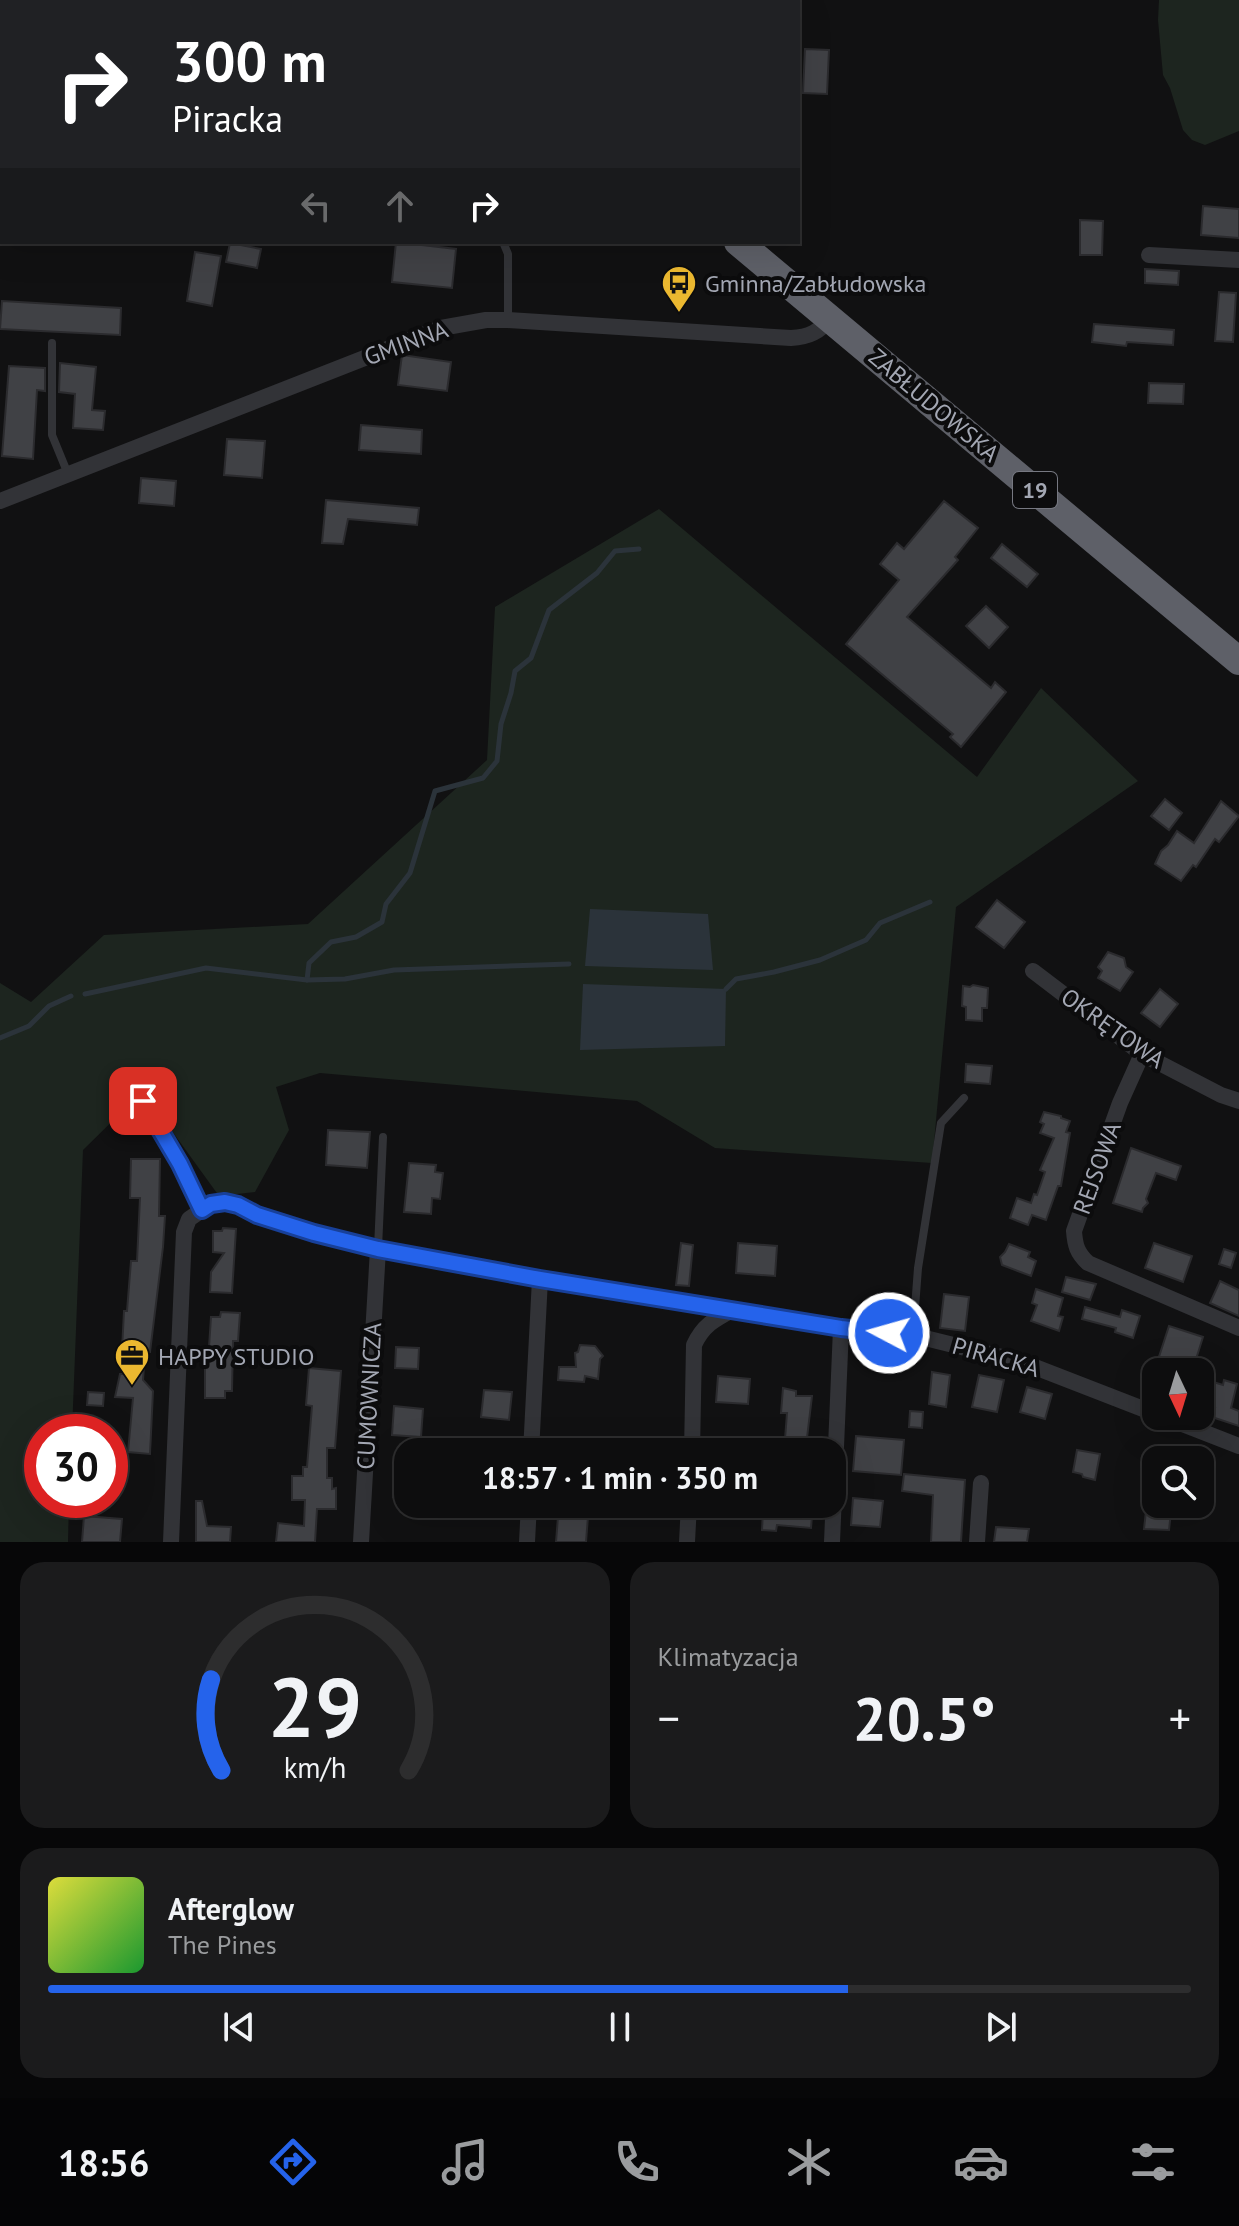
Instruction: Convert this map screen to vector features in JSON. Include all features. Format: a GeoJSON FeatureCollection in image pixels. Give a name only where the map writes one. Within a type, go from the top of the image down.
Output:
{"type":"FeatureCollection","features":[{"type":"Feature","properties":{"kind":"highway","name":"ZABŁUDOWSKA"},"geometry":{"type":"LineString","coordinates":[[740,244],[1239,661]]}},
{"type":"Feature","properties":{"kind":"street"},"geometry":{"type":"LineString","coordinates":[[1149,255],[1239,260]]}},
{"type":"Feature","properties":{"kind":"street","name":"GMINNA"},"geometry":{"type":"LineString","coordinates":[[0,501],[441,328],[486,320],[508,320],[791,338],[812,335],[831,318]]}},
{"type":"Feature","properties":{"kind":"street","name":"OKRĘTOWA"},"geometry":{"type":"LineString","coordinates":[[1033,971],[1142,1054],[1221,1095],[1239,1101]]}},
{"type":"Feature","properties":{"kind":"street","name":"REJSOWA"},"geometry":{"type":"LineString","coordinates":[[1142,1054],[1120,1103],[1074,1231],[1079,1255],[1088,1263],[1239,1328]]}},
{"type":"Feature","properties":{"kind":"street"},"geometry":{"type":"LineString","coordinates":[[143,1101],[180,1164],[202,1210],[189,1219],[184,1232],[171,1542]]}},
{"type":"Feature","properties":{"kind":"street","name":"PIRACKA"},"geometry":{"type":"LineString","coordinates":[[202,1210],[211,1204],[225,1202],[272,1219],[378,1249],[841,1328],[913,1335],[1022,1362],[1142,1409]]}},
{"type":"Feature","properties":{"kind":"street","name":"CUMOWNICZA"},"geometry":{"type":"LineString","coordinates":[[361,1542],[378,1249]]}},
{"type":"Feature","properties":{"kind":"street"},"geometry":{"type":"LineString","coordinates":[[532,1438],[540,1279]]}},
{"type":"Feature","properties":{"kind":"street"},"geometry":{"type":"LineString","coordinates":[[692,1438],[694,1345],[699,1333],[710,1321],[734,1309]]}},
{"type":"Feature","properties":{"kind":"street"},"geometry":{"type":"LineString","coordinates":[[832,1542],[841,1328]]}},
{"type":"Feature","properties":{"kind":"street"},"geometry":{"type":"LineString","coordinates":[[1198,1430],[1239,1446]]}},
{"type":"Feature","properties":{"kind":"street"},"geometry":{"type":"LineString","coordinates":[[977,1542],[981,1483]]}},
{"type":"Feature","properties":{"kind":"street"},"geometry":{"type":"LineString","coordinates":[[527,1542],[528,1518]]}},
{"type":"Feature","properties":{"kind":"street"},"geometry":{"type":"LineString","coordinates":[[687,1542],[688,1518]]}},
{"type":"Feature","properties":{"kind":"lane"},"geometry":{"type":"LineString","coordinates":[[504,244],[508,254],[508,320]]}},
{"type":"Feature","properties":{"kind":"lane"},"geometry":{"type":"LineString","coordinates":[[52,343],[52,435],[68,474]]}},
{"type":"Feature","properties":{"kind":"lane"},"geometry":{"type":"LineString","coordinates":[[913,1335],[918,1268],[941,1123],[964,1098]]}},
{"type":"Feature","properties":{"kind":"lane"},"geometry":{"type":"LineString","coordinates":[[378,1249],[383,1137]]}},
{"type":"Feature","properties":{"kind":"shaded area"},"geometry":{"type":"Polygon","coordinates":[[[1159,0],[1239,0],[1239,131],[1205,145],[1192,140],[1183,130],[1163,75],[1159,0]]]}},
{"type":"Feature","properties":{"kind":"shaded area"},"geometry":{"type":"Polygon","coordinates":[[[659,509],[977,777],[1041,688],[1138,781],[956,907],[932,1163],[715,1148],[637,1101],[320,1073],[276,1087],[289,1130],[255,1192],[219,1196],[143,1091],[83,1150],[73,1414],[24,1414],[24,1518],[69,1518],[68,1542],[0,1542],[0,983],[31,1002],[104,935],[308,924],[487,760],[495,607],[659,509]]]}},
{"type":"Feature","properties":{"kind":"shaded area"},"geometry":{"type":"Polygon","coordinates":[[[590,909],[708,914],[713,970],[585,966],[590,909]]]}},
{"type":"Feature","properties":{"kind":"shaded area"},"geometry":{"type":"Polygon","coordinates":[[[583,984],[726,989],[725,1046],[580,1050],[583,984]]]}},
{"type":"Feature","properties":{"kind":"building"},"geometry":{"type":"Polygon","coordinates":[[[805,49],[829,50],[827,94],[803,93],[805,49]]]}},
{"type":"Feature","properties":{"kind":"building"},"geometry":{"type":"Polygon","coordinates":[[[1203,206],[1239,209],[1239,238],[1201,235],[1203,206]]]}},
{"type":"Feature","properties":{"kind":"building"},"geometry":{"type":"Polygon","coordinates":[[[1080,220],[1103,221],[1102,255],[1080,255],[1080,220]]]}},
{"type":"Feature","properties":{"kind":"building"},"geometry":{"type":"Polygon","coordinates":[[[230,244],[261,249],[257,268],[226,262],[230,244]]]}},
{"type":"Feature","properties":{"kind":"building"},"geometry":{"type":"Polygon","coordinates":[[[396,244],[456,249],[452,288],[392,282],[396,244]]]}},
{"type":"Feature","properties":{"kind":"building"},"geometry":{"type":"Polygon","coordinates":[[[195,252],[221,256],[212,306],[187,301],[195,252]]]}},
{"type":"Feature","properties":{"kind":"building"},"geometry":{"type":"Polygon","coordinates":[[[1145,269],[1179,271],[1178,285],[1145,283],[1145,269]]]}},
{"type":"Feature","properties":{"kind":"building"},"geometry":{"type":"Polygon","coordinates":[[[1219,292],[1236,293],[1233,342],[1215,341],[1219,292]]]}},
{"type":"Feature","properties":{"kind":"building"},"geometry":{"type":"Polygon","coordinates":[[[2,301],[121,308],[120,335],[0,329],[2,301]]]}},
{"type":"Feature","properties":{"kind":"building"},"geometry":{"type":"Polygon","coordinates":[[[1094,324],[1174,330],[1173,345],[1127,342],[1126,346],[1092,342],[1094,324]]]}},
{"type":"Feature","properties":{"kind":"building"},"geometry":{"type":"Polygon","coordinates":[[[402,355],[451,362],[447,391],[398,385],[402,355]]]}},
{"type":"Feature","properties":{"kind":"building"},"geometry":{"type":"Polygon","coordinates":[[[60,363],[96,367],[92,410],[105,411],[103,430],[73,428],[75,394],[59,392],[60,363]]]}},
{"type":"Feature","properties":{"kind":"building"},"geometry":{"type":"Polygon","coordinates":[[[9,366],[45,368],[45,391],[37,390],[33,459],[2,456],[9,366]]]}},
{"type":"Feature","properties":{"kind":"building"},"geometry":{"type":"Polygon","coordinates":[[[1149,383],[1184,384],[1183,404],[1148,403],[1149,383]]]}},
{"type":"Feature","properties":{"kind":"building"},"geometry":{"type":"Polygon","coordinates":[[[361,425],[422,430],[421,454],[359,450],[361,425]]]}},
{"type":"Feature","properties":{"kind":"building"},"geometry":{"type":"Polygon","coordinates":[[[227,439],[265,441],[262,478],[224,475],[227,439]]]}},
{"type":"Feature","properties":{"kind":"building"},"geometry":{"type":"Polygon","coordinates":[[[141,478],[176,481],[174,506],[139,503],[141,478]]]}},
{"type":"Feature","properties":{"kind":"building"},"geometry":{"type":"Polygon","coordinates":[[[326,500],[419,508],[417,525],[348,519],[343,544],[322,543],[326,500]]]}},
{"type":"Feature","properties":{"kind":"building"},"geometry":{"type":"Polygon","coordinates":[[[944,501],[978,528],[955,557],[958,560],[907,617],[991,688],[995,682],[1006,692],[961,747],[950,737],[953,734],[846,644],[899,580],[880,564],[897,543],[904,549],[944,501]]]}},
{"type":"Feature","properties":{"kind":"building"},"geometry":{"type":"Polygon","coordinates":[[[1002,544],[1038,574],[1027,587],[991,558],[1002,544]]]}},
{"type":"Feature","properties":{"kind":"building"},"geometry":{"type":"Polygon","coordinates":[[[986,606],[1008,627],[989,648],[966,626],[986,606]]]}},
{"type":"Feature","properties":{"kind":"building"},"geometry":{"type":"Polygon","coordinates":[[[1165,799],[1182,813],[1169,830],[1151,816],[1165,799]]]}},
{"type":"Feature","properties":{"kind":"building"},"geometry":{"type":"Polygon","coordinates":[[[1221,801],[1239,816],[1219,842],[1215,839],[1196,867],[1193,865],[1181,881],[1155,864],[1177,831],[1194,843],[1221,801]]]}},
{"type":"Feature","properties":{"kind":"building"},"geometry":{"type":"Polygon","coordinates":[[[997,900],[1025,922],[1004,948],[976,927],[997,900]]]}},
{"type":"Feature","properties":{"kind":"building"},"geometry":{"type":"Polygon","coordinates":[[[1108,952],[1124,958],[1126,967],[1133,972],[1120,991],[1098,978],[1102,971],[1098,967],[1108,952]]]}},
{"type":"Feature","properties":{"kind":"building"},"geometry":{"type":"Polygon","coordinates":[[[963,986],[988,988],[987,1008],[982,1008],[982,1021],[966,1020],[966,1007],[962,1006],[963,986]]]}},
{"type":"Feature","properties":{"kind":"building"},"geometry":{"type":"Polygon","coordinates":[[[1160,989],[1178,1004],[1160,1027],[1141,1013],[1160,989]]]}},
{"type":"Feature","properties":{"kind":"building"},"geometry":{"type":"Polygon","coordinates":[[[966,1064],[992,1066],[990,1084],[965,1082],[966,1064]]]}},
{"type":"Feature","properties":{"kind":"building"},"geometry":{"type":"Polygon","coordinates":[[[1044,1112],[1070,1121],[1066,1132],[1070,1133],[1061,1186],[1058,1186],[1046,1220],[1032,1215],[1028,1225],[1010,1218],[1017,1198],[1031,1203],[1045,1172],[1040,1170],[1054,1138],[1040,1133],[1044,1112]]]}},
{"type":"Feature","properties":{"kind":"building"},"geometry":{"type":"Polygon","coordinates":[[[328,1130],[370,1132],[367,1168],[326,1165],[328,1130]]]}},
{"type":"Feature","properties":{"kind":"building"},"geometry":{"type":"Polygon","coordinates":[[[1131,1148],[1181,1166],[1176,1180],[1156,1173],[1146,1199],[1148,1203],[1142,1212],[1113,1203],[1131,1148]]]}},
{"type":"Feature","properties":{"kind":"building"},"geometry":{"type":"Polygon","coordinates":[[[131,1159],[160,1159],[159,1216],[165,1216],[163,1247],[150,1352],[145,1352],[143,1380],[153,1391],[150,1454],[128,1452],[133,1398],[115,1397],[120,1374],[128,1374],[141,1351],[122,1350],[131,1261],[137,1261],[140,1198],[130,1198],[131,1159]]]}},
{"type":"Feature","properties":{"kind":"building"},"geometry":{"type":"Polygon","coordinates":[[[409,1163],[436,1165],[435,1172],[443,1173],[440,1199],[432,1198],[431,1214],[404,1212],[409,1163]]]}},
{"type":"Feature","properties":{"kind":"building"},"geometry":{"type":"Polygon","coordinates":[[[223,1228],[236,1229],[232,1293],[210,1292],[211,1272],[224,1253],[213,1252],[213,1231],[222,1231],[223,1228]]]}},
{"type":"Feature","properties":{"kind":"building"},"geometry":{"type":"Polygon","coordinates":[[[681,1243],[693,1245],[689,1286],[676,1285],[681,1243]]]}},
{"type":"Feature","properties":{"kind":"building"},"geometry":{"type":"Polygon","coordinates":[[[738,1243],[777,1246],[775,1276],[736,1273],[738,1243]]]}},
{"type":"Feature","properties":{"kind":"building"},"geometry":{"type":"Polygon","coordinates":[[[1154,1243],[1192,1256],[1183,1282],[1145,1268],[1154,1243]]]}},
{"type":"Feature","properties":{"kind":"building"},"geometry":{"type":"Polygon","coordinates":[[[1009,1244],[1030,1252],[1028,1257],[1036,1261],[1031,1276],[1002,1265],[1000,1257],[1009,1244]]]}},
{"type":"Feature","properties":{"kind":"building"},"geometry":{"type":"Polygon","coordinates":[[[1224,1249],[1236,1253],[1231,1268],[1219,1264],[1224,1249]]]}},
{"type":"Feature","properties":{"kind":"building"},"geometry":{"type":"Polygon","coordinates":[[[1066,1277],[1096,1284],[1090,1300],[1062,1292],[1066,1277]]]}},
{"type":"Feature","properties":{"kind":"building"},"geometry":{"type":"Polygon","coordinates":[[[1220,1281],[1239,1290],[1239,1316],[1210,1303],[1220,1281]]]}},
{"type":"Feature","properties":{"kind":"building"},"geometry":{"type":"Polygon","coordinates":[[[1036,1289],[1063,1298],[1058,1316],[1063,1317],[1059,1331],[1031,1321],[1037,1305],[1032,1303],[1036,1289]]]}},
{"type":"Feature","properties":{"kind":"building"},"geometry":{"type":"Polygon","coordinates":[[[944,1294],[969,1297],[965,1331],[940,1328],[944,1294]]]}},
{"type":"Feature","properties":{"kind":"building"},"geometry":{"type":"Polygon","coordinates":[[[1085,1307],[1120,1317],[1122,1310],[1140,1316],[1133,1338],[1115,1332],[1116,1328],[1082,1319],[1085,1307]]]}},
{"type":"Feature","properties":{"kind":"building"},"geometry":{"type":"Polygon","coordinates":[[[221,1312],[240,1313],[238,1341],[233,1341],[232,1391],[225,1391],[225,1398],[205,1398],[205,1362],[208,1362],[211,1317],[220,1317],[221,1312]]]}},
{"type":"Feature","properties":{"kind":"building"},"geometry":{"type":"Polygon","coordinates":[[[1169,1326],[1203,1337],[1196,1358],[1159,1358],[1169,1326]]]}},
{"type":"Feature","properties":{"kind":"building"},"geometry":{"type":"Polygon","coordinates":[[[580,1345],[595,1346],[603,1356],[598,1379],[585,1376],[584,1382],[558,1380],[559,1367],[576,1367],[575,1353],[580,1345]]]}},
{"type":"Feature","properties":{"kind":"building"},"geometry":{"type":"Polygon","coordinates":[[[396,1347],[419,1348],[418,1369],[395,1368],[396,1347]]]}},
{"type":"Feature","properties":{"kind":"building"},"geometry":{"type":"Polygon","coordinates":[[[309,1368],[341,1371],[335,1448],[327,1448],[327,1478],[332,1478],[332,1489],[336,1488],[336,1509],[317,1509],[315,1542],[276,1542],[278,1523],[304,1526],[305,1500],[292,1500],[292,1476],[303,1476],[303,1467],[307,1467],[312,1406],[306,1405],[309,1368]]]}},
{"type":"Feature","properties":{"kind":"building"},"geometry":{"type":"Polygon","coordinates":[[[932,1372],[950,1375],[946,1407],[929,1404],[932,1372]]]}},
{"type":"Feature","properties":{"kind":"building"},"geometry":{"type":"Polygon","coordinates":[[[979,1375],[1004,1380],[997,1412],[972,1407],[979,1375]]]}},
{"type":"Feature","properties":{"kind":"building"},"geometry":{"type":"Polygon","coordinates":[[[718,1376],[750,1379],[748,1404],[716,1402],[718,1376]]]}},
{"type":"Feature","properties":{"kind":"building"},"geometry":{"type":"Polygon","coordinates":[[[1224,1380],[1237,1384],[1231,1408],[1239,1411],[1239,1426],[1214,1418],[1214,1382],[1223,1385],[1224,1380]]]}},
{"type":"Feature","properties":{"kind":"building"},"geometry":{"type":"Polygon","coordinates":[[[1027,1387],[1052,1394],[1045,1419],[1020,1412],[1027,1387]]]}},
{"type":"Feature","properties":{"kind":"building"},"geometry":{"type":"Polygon","coordinates":[[[783,1388],[796,1391],[796,1396],[812,1396],[807,1438],[785,1438],[787,1413],[781,1413],[783,1388]]]}},
{"type":"Feature","properties":{"kind":"building"},"geometry":{"type":"Polygon","coordinates":[[[484,1390],[512,1392],[509,1420],[481,1417],[484,1390]]]}},
{"type":"Feature","properties":{"kind":"building"},"geometry":{"type":"Polygon","coordinates":[[[88,1392],[104,1393],[103,1406],[87,1405],[88,1392]]]}},
{"type":"Feature","properties":{"kind":"building"},"geometry":{"type":"Polygon","coordinates":[[[394,1406],[423,1409],[421,1437],[392,1435],[394,1406]]]}},
{"type":"Feature","properties":{"kind":"building"},"geometry":{"type":"Polygon","coordinates":[[[910,1411],[923,1412],[922,1428],[909,1427],[910,1411]]]}},
{"type":"Feature","properties":{"kind":"building"},"geometry":{"type":"Polygon","coordinates":[[[856,1436],[904,1440],[901,1475],[853,1471],[856,1436]]]}},
{"type":"Feature","properties":{"kind":"building"},"geometry":{"type":"Polygon","coordinates":[[[1077,1450],[1100,1454],[1095,1480],[1073,1472],[1077,1450]]]}},
{"type":"Feature","properties":{"kind":"building"},"geometry":{"type":"Polygon","coordinates":[[[904,1474],[965,1480],[961,1542],[931,1542],[933,1495],[902,1491],[904,1474]]]}},
{"type":"Feature","properties":{"kind":"building"},"geometry":{"type":"Polygon","coordinates":[[[853,1498],[883,1501],[880,1527],[851,1525],[853,1498]]]}},
{"type":"Feature","properties":{"kind":"building"},"geometry":{"type":"Polygon","coordinates":[[[196,1501],[202,1501],[207,1526],[231,1527],[230,1542],[196,1542],[196,1501]]]}},
{"type":"Feature","properties":{"kind":"building"},"geometry":{"type":"Polygon","coordinates":[[[84,1518],[122,1519],[120,1542],[82,1542],[84,1518]]]}},
{"type":"Feature","properties":{"kind":"building"},"geometry":{"type":"Polygon","coordinates":[[[558,1518],[588,1518],[586,1542],[556,1542],[558,1518]]]}},
{"type":"Feature","properties":{"kind":"building"},"geometry":{"type":"Polygon","coordinates":[[[763,1518],[812,1518],[811,1528],[777,1525],[776,1531],[762,1530],[763,1518]]]}},
{"type":"Feature","properties":{"kind":"building"},"geometry":{"type":"Polygon","coordinates":[[[1145,1518],[1170,1518],[1169,1530],[1144,1529],[1145,1518]]]}},
{"type":"Feature","properties":{"kind":"building"},"geometry":{"type":"Polygon","coordinates":[[[996,1527],[1029,1529],[1027,1542],[994,1542],[996,1527]]]}},
{"type":"Feature","properties":{"kind":"waterway"},"geometry":{"type":"LineString","coordinates":[[307,980],[309,963],[331,942],[356,937],[382,922],[386,904],[410,873],[435,791],[483,778],[497,761],[501,724],[515,671],[531,658],[549,610],[597,573],[615,551],[639,549]]}},
{"type":"Feature","properties":{"kind":"waterway"},"geometry":{"type":"LineString","coordinates":[[726,989],[736,979],[820,960],[866,940],[880,923],[930,902]]}},
{"type":"Feature","properties":{"kind":"waterway"},"geometry":{"type":"LineString","coordinates":[[85,994],[206,968],[307,980],[345,979],[394,970],[569,964]]}},
{"type":"Feature","properties":{"kind":"waterway"},"geometry":{"type":"LineString","coordinates":[[0,1038],[29,1026],[49,1006],[71,996]]}},
{"type":"Feature","properties":{"kind":"place","name":"Gminna/Zabłudowska"},"geometry":{"type":"Point","coordinates":[679,314]}},
{"type":"Feature","properties":{"kind":"place","name":"HAPPY STUDIO"},"geometry":{"type":"Point","coordinates":[132,1387]}},
{"type":"Feature","properties":{"kind":"route"},"geometry":{"type":"LineString","coordinates":[[143,1101],[180,1164],[202,1210],[211,1204],[225,1202],[314,1233],[378,1249],[540,1279],[889,1333]]}}]}
